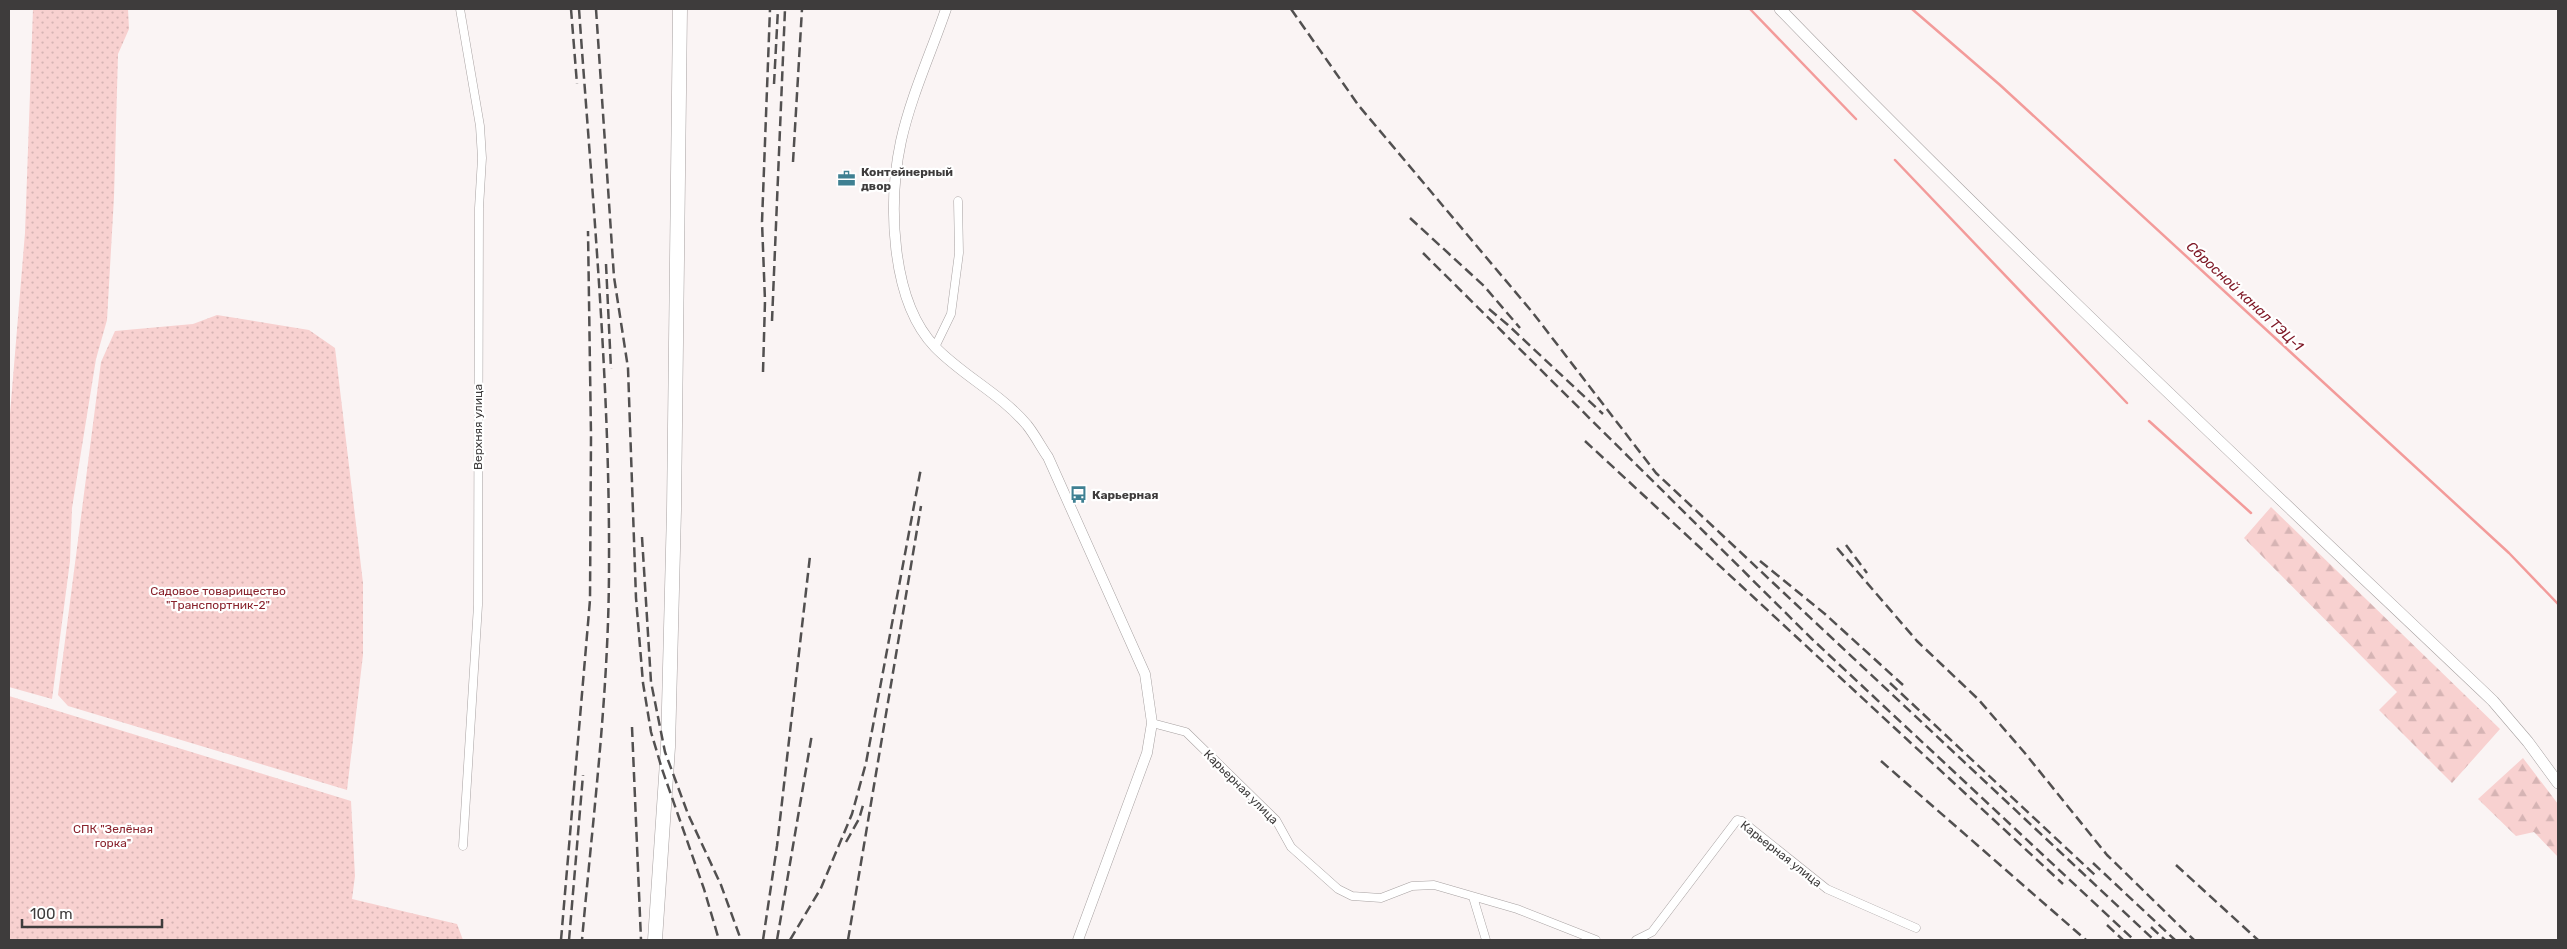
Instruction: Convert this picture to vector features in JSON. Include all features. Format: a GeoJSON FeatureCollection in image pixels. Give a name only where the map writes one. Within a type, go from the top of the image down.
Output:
{"type":"FeatureCollection","features":[{"type":"Feature","properties":{"kind":"highway"},"geometry":{"type":"LineString","coordinates":[[655,940],[668,747],[674,510],[680,9]]}},
{"type":"Feature","properties":{"kind":"main road"},"geometry":{"type":"LineString","coordinates":[[1780,9],[1894,126],[2163,387],[2493,701],[2528,742],[2558,783]]}},
{"type":"Feature","properties":{"kind":"street","name":"Верхняя улица"},"geometry":{"type":"LineString","coordinates":[[460,9],[480,126],[482,158],[479,208],[478,605],[463,846]]}},
{"type":"Feature","properties":{"kind":"street"},"geometry":{"type":"LineString","coordinates":[[946,9],[914,96],[901,143],[894,239],[903,286],[917,325],[935,347],[997,397],[1027,425],[1048,457],[1145,674],[1152,723],[1147,753],[1078,940]]}},
{"type":"Feature","properties":{"kind":"street"},"geometry":{"type":"LineString","coordinates":[[935,347],[951,314],[959,253],[958,201]]}},
{"type":"Feature","properties":{"kind":"street","name":"Карьерная улица"},"geometry":{"type":"LineString","coordinates":[[1152,723],[1186,732],[1276,820],[1292,847],[1338,889],[1352,896],[1381,898],[1412,886],[1428,884],[1517,909],[1596,940]]}},
{"type":"Feature","properties":{"kind":"street","name":"Карьерная улица"},"geometry":{"type":"LineString","coordinates":[[1636,940],[1652,932],[1737,820],[1742,820],[1827,889],[1916,928]]}},
{"type":"Feature","properties":{"kind":"street"},"geometry":{"type":"LineString","coordinates":[[1473,897],[1486,940]]}},
{"type":"Feature","properties":{"kind":"green space"},"geometry":{"type":"Polygon","coordinates":[[[33,9],[128,9],[129,29],[118,54],[114,197],[107,320],[96,359],[72,508],[70,561],[52,699],[9,687],[9,426],[25,233],[33,9]]]}},
{"type":"Feature","properties":{"kind":"green space","name":"Садовое товарищество \"Транспортник-2\""},"geometry":{"type":"Polygon","coordinates":[[[217,315],[309,330],[335,348],[363,583],[363,655],[347,790],[68,706],[58,695],[101,362],[115,331],[193,324],[217,315]]]}},
{"type":"Feature","properties":{"kind":"green space"},"geometry":{"type":"Polygon","coordinates":[[[2271,507],[2500,729],[2452,783],[2379,710],[2397,692],[2244,538],[2271,507]]]}},
{"type":"Feature","properties":{"kind":"green space","name":"СПК \"Зелёная горка\""},"geometry":{"type":"Polygon","coordinates":[[[9,696],[351,801],[355,876],[352,899],[457,924],[463,940],[9,940],[9,696]]]}},
{"type":"Feature","properties":{"kind":"green space"},"geometry":{"type":"Polygon","coordinates":[[[2523,758],[2558,804],[2558,857],[2534,832],[2516,836],[2478,799],[2523,758]]]}},
{"type":"Feature","properties":{"kind":"waterway"},"geometry":{"type":"LineString","coordinates":[[1750,9],[1856,119]]}},
{"type":"Feature","properties":{"kind":"waterway","name":"Сбросной канал ТЭЦ-1"},"geometry":{"type":"LineString","coordinates":[[1912,9],[2000,85],[2509,553],[2558,604]]}},
{"type":"Feature","properties":{"kind":"waterway"},"geometry":{"type":"LineString","coordinates":[[1895,160],[2127,403]]}},
{"type":"Feature","properties":{"kind":"waterway"},"geometry":{"type":"LineString","coordinates":[[2149,421],[2251,513]]}},
{"type":"Feature","properties":{"kind":"railway"},"geometry":{"type":"LineString","coordinates":[[571,9],[577,84]]}},
{"type":"Feature","properties":{"kind":"railway"},"geometry":{"type":"LineString","coordinates":[[579,9],[603,357],[609,496],[606,660],[582,940]]}},
{"type":"Feature","properties":{"kind":"railway"},"geometry":{"type":"LineString","coordinates":[[596,9],[614,277],[628,368],[636,598],[643,683],[651,732],[704,889],[719,940]]}},
{"type":"Feature","properties":{"kind":"railway"},"geometry":{"type":"LineString","coordinates":[[763,372],[765,301],[762,222],[770,9]]}},
{"type":"Feature","properties":{"kind":"railway"},"geometry":{"type":"LineString","coordinates":[[774,84],[778,9]]}},
{"type":"Feature","properties":{"kind":"railway"},"geometry":{"type":"LineString","coordinates":[[772,321],[785,9]]}},
{"type":"Feature","properties":{"kind":"railway"},"geometry":{"type":"LineString","coordinates":[[793,162],[802,9]]}},
{"type":"Feature","properties":{"kind":"railway"},"geometry":{"type":"LineString","coordinates":[[1291,9],[1359,106],[1533,313],[1656,473],[2154,940]]}},
{"type":"Feature","properties":{"kind":"railway"},"geometry":{"type":"LineString","coordinates":[[1410,218],[1484,286],[1520,328]]}},
{"type":"Feature","properties":{"kind":"railway"},"geometry":{"type":"LineString","coordinates":[[561,940],[590,600],[591,436],[588,231]]}},
{"type":"Feature","properties":{"kind":"railway"},"geometry":{"type":"LineString","coordinates":[[1423,253],[1812,639],[2134,940]]}},
{"type":"Feature","properties":{"kind":"railway"},"geometry":{"type":"LineString","coordinates":[[606,264],[611,369]]}},
{"type":"Feature","properties":{"kind":"railway"},"geometry":{"type":"LineString","coordinates":[[1489,309],[1603,414]]}},
{"type":"Feature","properties":{"kind":"railway"},"geometry":{"type":"LineString","coordinates":[[1585,441],[2063,884]]}},
{"type":"Feature","properties":{"kind":"railway"},"geometry":{"type":"LineString","coordinates":[[790,940],[821,888],[852,814],[866,763],[921,468]]}},
{"type":"Feature","properties":{"kind":"railway"},"geometry":{"type":"LineString","coordinates":[[848,940],[921,506]]}},
{"type":"Feature","properties":{"kind":"railway"},"geometry":{"type":"LineString","coordinates":[[642,537],[651,682],[665,752],[688,814],[721,885],[741,940]]}},
{"type":"Feature","properties":{"kind":"railway"},"geometry":{"type":"LineString","coordinates":[[1846,545],[1867,573]]}},
{"type":"Feature","properties":{"kind":"railway"},"geometry":{"type":"LineString","coordinates":[[1837,548],[1917,641],[1978,699],[2024,752],[2107,855],[2194,940]]}},
{"type":"Feature","properties":{"kind":"railway"},"geometry":{"type":"LineString","coordinates":[[763,940],[777,846],[810,556]]}},
{"type":"Feature","properties":{"kind":"railway"},"geometry":{"type":"LineString","coordinates":[[1760,561],[1825,614],[1903,685]]}},
{"type":"Feature","properties":{"kind":"railway"},"geometry":{"type":"LineString","coordinates":[[1890,683],[2096,876]]}},
{"type":"Feature","properties":{"kind":"railway"},"geometry":{"type":"LineString","coordinates":[[632,727],[641,940]]}},
{"type":"Feature","properties":{"kind":"railway"},"geometry":{"type":"LineString","coordinates":[[777,940],[812,734]]}},
{"type":"Feature","properties":{"kind":"railway"},"geometry":{"type":"LineString","coordinates":[[1881,761],[2086,940]]}},
{"type":"Feature","properties":{"kind":"railway"},"geometry":{"type":"LineString","coordinates":[[569,940],[583,775]]}},
{"type":"Feature","properties":{"kind":"railway"},"geometry":{"type":"LineString","coordinates":[[846,842],[859,819],[864,802]]}},
{"type":"Feature","properties":{"kind":"railway"},"geometry":{"type":"LineString","coordinates":[[2093,863],[2175,940]]}},
{"type":"Feature","properties":{"kind":"railway"},"geometry":{"type":"LineString","coordinates":[[2176,865],[2258,940]]}},
{"type":"Feature","properties":{"kind":"railway"},"geometry":{"type":"LineString","coordinates":[[2107,925],[2123,940]]}},
{"type":"Feature","properties":{"kind":"railway"},"geometry":{"type":"LineString","coordinates":[[2151,927],[2165,940]]}},
{"type":"Feature","properties":{"kind":"place","name":"Контейнерный двор"},"geometry":{"type":"Point","coordinates":[847,179]}},
{"type":"Feature","properties":{"kind":"place","name":"Карьерная"},"geometry":{"type":"Point","coordinates":[1078,495]}}]}
